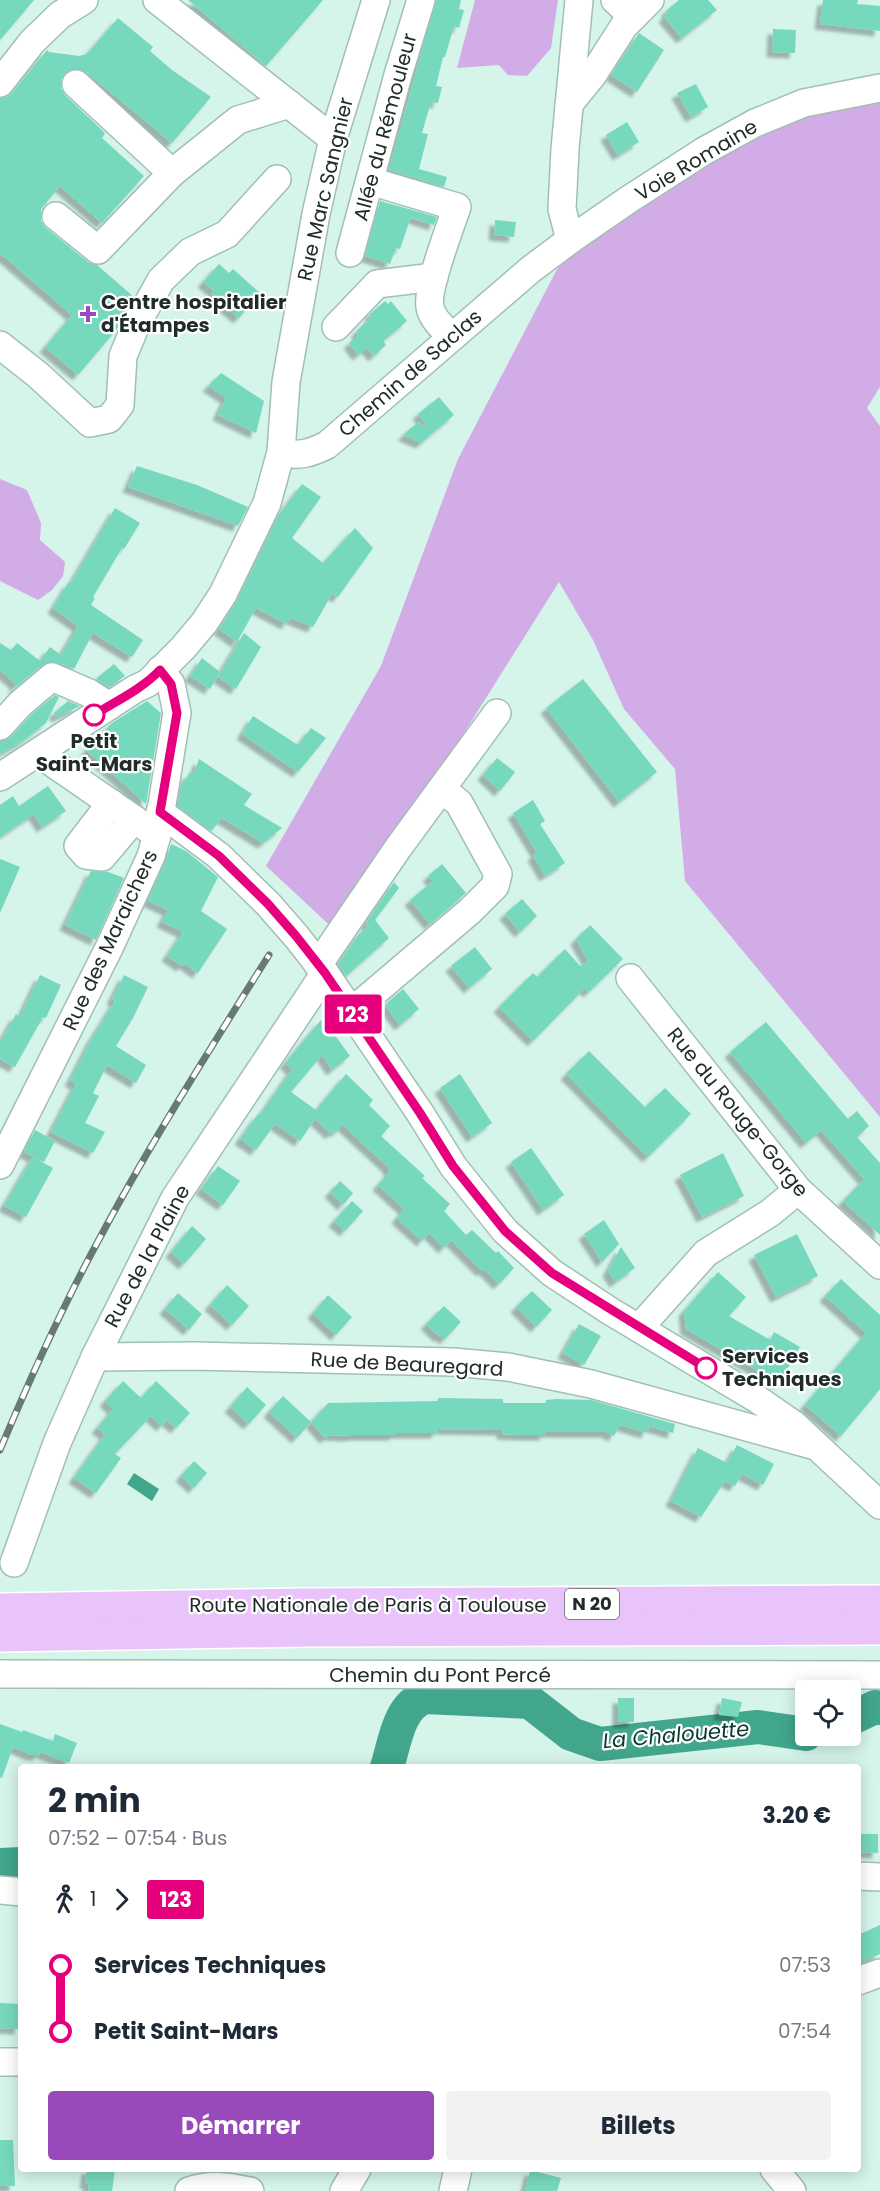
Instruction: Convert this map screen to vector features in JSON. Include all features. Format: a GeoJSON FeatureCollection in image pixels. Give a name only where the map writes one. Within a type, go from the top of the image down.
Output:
{"type":"FeatureCollection","features":[{"type":"Feature","properties":{"kind":"main road","name":"Route Nationale de Paris à Toulouse"},"geometry":{"type":"LineString","coordinates":[[0,1610],[315,1605],[880,1602]]}},
{"type":"Feature","properties":{"kind":"main road","name":"Route Nationale de Paris à Toulouse"},"geometry":{"type":"LineString","coordinates":[[0,1635],[310,1630],[880,1628]]}},
{"type":"Feature","properties":{"kind":"street"},"geometry":{"type":"LineString","coordinates":[[0,83],[32,42],[60,15],[84,0]]}},
{"type":"Feature","properties":{"kind":"street"},"geometry":{"type":"LineString","coordinates":[[157,0],[333,139]]}},
{"type":"Feature","properties":{"kind":"street","name":"Rue Marc Sangnier"},"geometry":{"type":"LineString","coordinates":[[18,765],[135,689],[148,683],[183,648],[204,623],[223,594],[267,503],[281,453],[286,382],[316,214],[333,139],[376,0]]}},
{"type":"Feature","properties":{"kind":"street","name":"Allée du Rémouleur"},"geometry":{"type":"LineString","coordinates":[[350,253],[398,75],[421,0]]}},
{"type":"Feature","properties":{"kind":"street"},"geometry":{"type":"LineString","coordinates":[[570,240],[562,209],[579,0]]}},
{"type":"Feature","properties":{"kind":"street"},"geometry":{"type":"LineString","coordinates":[[569,104],[592,76],[624,26],[633,6]]}},
{"type":"Feature","properties":{"kind":"street"},"geometry":{"type":"LineString","coordinates":[[76,84],[172,173]]}},
{"type":"Feature","properties":{"kind":"street","name":"Voie Romaine"},"geometry":{"type":"LineString","coordinates":[[530,270],[570,240],[704,151],[755,123],[804,103],[880,88]]}},
{"type":"Feature","properties":{"kind":"street"},"geometry":{"type":"LineString","coordinates":[[56,216],[98,250],[172,173],[238,120],[289,104]]}},
{"type":"Feature","properties":{"kind":"street"},"geometry":{"type":"LineString","coordinates":[[0,345],[38,375],[90,423],[109,419],[120,405],[123,356],[161,280],[190,252],[227,234],[277,179]]}},
{"type":"Feature","properties":{"kind":"street"},"geometry":{"type":"LineString","coordinates":[[370,181],[457,207],[434,277],[429,305],[433,316],[452,337]]}},
{"type":"Feature","properties":{"kind":"street","name":"Chemin de Saclas"},"geometry":{"type":"LineString","coordinates":[[281,453],[293,456],[309,454],[327,445],[530,270]]}},
{"type":"Feature","properties":{"kind":"street"},"geometry":{"type":"LineString","coordinates":[[336,327],[377,284],[434,277]]}},
{"type":"Feature","properties":{"kind":"street","name":"Rue des Maraichers"},"geometry":{"type":"LineString","coordinates":[[0,1164],[142,878],[159,824],[177,713],[171,684],[160,670]]}},
{"type":"Feature","properties":{"kind":"street"},"geometry":{"type":"LineString","coordinates":[[0,726],[20,704],[52,677],[89,693],[109,706]]}},
{"type":"Feature","properties":{"kind":"street","name":"Rue de la Plaine"},"geometry":{"type":"LineString","coordinates":[[14,1563],[57,1443],[95,1357],[175,1198],[321,969],[442,789],[497,713]]}},
{"type":"Feature","properties":{"kind":"street"},"geometry":{"type":"LineString","coordinates":[[0,738],[18,765],[111,803],[134,819],[159,824],[219,856],[268,904],[296,936],[420,1113],[453,1166],[505,1231],[552,1273],[793,1424],[880,1505]]}},
{"type":"Feature","properties":{"kind":"street"},"geometry":{"type":"LineString","coordinates":[[351,1012],[470,911],[495,886],[498,874],[459,803],[442,789]]}},
{"type":"Feature","properties":{"kind":"street"},"geometry":{"type":"LineString","coordinates":[[111,803],[78,846],[86,855],[102,857],[134,819]]}},
{"type":"Feature","properties":{"kind":"street","name":"Rue du Rouge-Gorge"},"geometry":{"type":"LineString","coordinates":[[630,978],[798,1190],[880,1265]]}},
{"type":"Feature","properties":{"kind":"street"},"geometry":{"type":"LineString","coordinates":[[639,1328],[706,1253],[770,1213],[798,1190]]}},
{"type":"Feature","properties":{"kind":"street","name":"Rue de Beauregard"},"geometry":{"type":"LineString","coordinates":[[95,1357],[195,1356],[475,1364],[508,1367],[591,1384],[817,1447]]}},
{"type":"Feature","properties":{"kind":"street"},"geometry":{"type":"LineString","coordinates":[[715,1417],[729,1382]]}},
{"type":"Feature","properties":{"kind":"street","name":"Chemin du Pont Percé"},"geometry":{"type":"LineString","coordinates":[[0,1674],[880,1675]]}},
{"type":"Feature","properties":{"kind":"street"},"geometry":{"type":"LineString","coordinates":[[861,1876],[880,1877]]}},
{"type":"Feature","properties":{"kind":"street"},"geometry":{"type":"LineString","coordinates":[[0,1890],[18,1892]]}},
{"type":"Feature","properties":{"kind":"street"},"geometry":{"type":"LineString","coordinates":[[861,1980],[880,1973]]}},
{"type":"Feature","properties":{"kind":"street"},"geometry":{"type":"LineString","coordinates":[[0,2062],[18,2062]]}},
{"type":"Feature","properties":{"kind":"street"},"geometry":{"type":"LineString","coordinates":[[344,2191],[355,2172]]}},
{"type":"Feature","properties":{"kind":"street"},"geometry":{"type":"LineString","coordinates":[[453,2191],[457,2172]]}},
{"type":"Feature","properties":{"kind":"street"},"geometry":{"type":"LineString","coordinates":[[776,2172],[792,2191]]}},
{"type":"Feature","properties":{"kind":"street"},"geometry":{"type":"LineString","coordinates":[[189,2191],[199,2187],[224,2185],[250,2191]]}},
{"type":"Feature","properties":{"kind":"shaded area"},"geometry":{"type":"Polygon","coordinates":[[[475,0],[558,0],[551,48],[527,76],[508,75],[499,65],[457,68],[475,0]]]}},
{"type":"Feature","properties":{"kind":"shaded area"},"geometry":{"type":"Polygon","coordinates":[[[880,100],[880,387],[867,408],[880,426],[880,1117],[685,881],[675,769],[624,709],[593,640],[559,582],[338,933],[266,866],[381,666],[458,459],[587,212],[762,128],[880,100]]]}},
{"type":"Feature","properties":{"kind":"shaded area"},"geometry":{"type":"Polygon","coordinates":[[[0,479],[27,490],[41,523],[40,540],[65,562],[63,576],[52,590],[38,600],[0,581],[0,479]]]}},
{"type":"Feature","properties":{"kind":"shaded area"},"geometry":{"type":"Polygon","coordinates":[[[134,1473],[159,1489],[152,1501],[127,1484],[134,1473]]]}},
{"type":"Feature","properties":{"kind":"building"},"geometry":{"type":"Polygon","coordinates":[[[0,0],[34,0],[0,40],[0,0]]]}},
{"type":"Feature","properties":{"kind":"building"},"geometry":{"type":"Polygon","coordinates":[[[188,0],[323,0],[266,66],[188,0]]]}},
{"type":"Feature","properties":{"kind":"building"},"geometry":{"type":"Polygon","coordinates":[[[436,0],[461,0],[459,9],[464,10],[459,28],[454,26],[445,57],[443,57],[436,86],[442,87],[438,103],[431,102],[422,133],[428,134],[419,169],[447,177],[444,187],[389,170],[436,0]]]}},
{"type":"Feature","properties":{"kind":"building"},"geometry":{"type":"Polygon","coordinates":[[[679,0],[708,0],[717,10],[682,38],[664,17],[668,13],[666,11],[679,0]]]}},
{"type":"Feature","properties":{"kind":"building"},"geometry":{"type":"Polygon","coordinates":[[[823,0],[858,0],[857,4],[880,6],[880,31],[820,24],[823,0]]]}},
{"type":"Feature","properties":{"kind":"building"},"geometry":{"type":"Polygon","coordinates":[[[118,18],[153,47],[150,51],[172,70],[211,97],[172,143],[86,72],[72,69],[65,73],[61,80],[61,88],[65,95],[105,133],[102,138],[144,176],[102,223],[60,186],[41,209],[41,221],[46,228],[88,262],[97,265],[134,297],[116,323],[119,326],[117,329],[78,375],[45,347],[72,315],[0,253],[0,98],[12,93],[47,50],[79,56],[87,54],[118,18]]]}},
{"type":"Feature","properties":{"kind":"building"},"geometry":{"type":"Polygon","coordinates":[[[773,29],[796,30],[795,53],[772,52],[773,29]]]}},
{"type":"Feature","properties":{"kind":"building"},"geometry":{"type":"Polygon","coordinates":[[[639,33],[664,50],[637,92],[611,75],[639,33]]]}},
{"type":"Feature","properties":{"kind":"building"},"geometry":{"type":"Polygon","coordinates":[[[696,84],[708,107],[691,117],[677,93],[696,84]]]}},
{"type":"Feature","properties":{"kind":"building"},"geometry":{"type":"Polygon","coordinates":[[[627,122],[639,142],[618,155],[606,135],[627,122]]]}},
{"type":"Feature","properties":{"kind":"building"},"geometry":{"type":"Polygon","coordinates":[[[380,201],[437,217],[434,225],[411,217],[400,249],[396,248],[390,264],[365,256],[380,201]]]}},
{"type":"Feature","properties":{"kind":"building"},"geometry":{"type":"Polygon","coordinates":[[[495,220],[516,222],[514,237],[494,235],[495,220]]]}},
{"type":"Feature","properties":{"kind":"building"},"geometry":{"type":"Polygon","coordinates":[[[219,264],[229,273],[233,269],[260,293],[239,318],[211,295],[214,291],[203,282],[219,264]]]}},
{"type":"Feature","properties":{"kind":"building"},"geometry":{"type":"Polygon","coordinates":[[[385,301],[388,304],[391,301],[407,321],[383,341],[386,345],[374,356],[367,348],[358,355],[349,343],[358,336],[357,331],[371,317],[370,314],[385,301]]]}},
{"type":"Feature","properties":{"kind":"building"},"geometry":{"type":"Polygon","coordinates":[[[221,373],[264,401],[256,433],[218,415],[226,398],[208,386],[221,373]]]}},
{"type":"Feature","properties":{"kind":"building"},"geometry":{"type":"Polygon","coordinates":[[[439,397],[454,415],[421,443],[403,435],[418,422],[429,429],[418,414],[439,397]]]}},
{"type":"Feature","properties":{"kind":"building"},"geometry":{"type":"Polygon","coordinates":[[[137,466],[197,485],[248,507],[238,526],[128,487],[137,466]]]}},
{"type":"Feature","properties":{"kind":"building"},"geometry":{"type":"Polygon","coordinates":[[[302,484],[321,497],[292,538],[323,563],[355,528],[373,548],[338,597],[332,594],[313,627],[290,618],[287,624],[256,608],[237,642],[219,629],[237,601],[279,515],[302,484]]]}},
{"type":"Feature","properties":{"kind":"building"},"geometry":{"type":"Polygon","coordinates":[[[115,508],[140,523],[124,549],[122,548],[93,597],[95,598],[91,605],[143,640],[132,657],[93,633],[74,669],[49,662],[42,665],[12,690],[16,684],[0,670],[0,643],[11,650],[17,643],[40,661],[50,647],[61,655],[78,626],[53,608],[69,582],[71,583],[115,508]]]}},
{"type":"Feature","properties":{"kind":"building"},"geometry":{"type":"Polygon","coordinates":[[[244,633],[261,647],[236,689],[218,677],[244,633]]]}},
{"type":"Feature","properties":{"kind":"building"},"geometry":{"type":"Polygon","coordinates":[[[202,658],[220,672],[210,689],[190,676],[202,658]]]}},
{"type":"Feature","properties":{"kind":"building"},"geometry":{"type":"Polygon","coordinates":[[[114,664],[125,676],[109,687],[96,679],[114,664]]]}},
{"type":"Feature","properties":{"kind":"building"},"geometry":{"type":"Polygon","coordinates":[[[583,679],[657,772],[619,802],[546,708],[583,679]]]}},
{"type":"Feature","properties":{"kind":"building"},"geometry":{"type":"Polygon","coordinates":[[[55,695],[59,697],[46,723],[23,741],[0,754],[0,741],[11,737],[31,715],[55,695]]]}},
{"type":"Feature","properties":{"kind":"building"},"geometry":{"type":"Polygon","coordinates":[[[68,701],[80,706],[57,717],[54,713],[68,701]]]}},
{"type":"Feature","properties":{"kind":"building"},"geometry":{"type":"Polygon","coordinates":[[[147,701],[161,713],[146,804],[86,750],[112,723],[147,701]]]}},
{"type":"Feature","properties":{"kind":"building"},"geometry":{"type":"Polygon","coordinates":[[[253,716],[298,745],[311,728],[326,738],[298,772],[242,734],[253,716]]]}},
{"type":"Feature","properties":{"kind":"building"},"geometry":{"type":"Polygon","coordinates":[[[497,758],[515,772],[500,791],[483,775],[497,758]]]}},
{"type":"Feature","properties":{"kind":"building"},"geometry":{"type":"Polygon","coordinates":[[[199,759],[252,794],[244,805],[282,828],[263,843],[222,818],[211,831],[178,806],[180,790],[189,773],[194,773],[199,759]]]}},
{"type":"Feature","properties":{"kind":"building"},"geometry":{"type":"Polygon","coordinates":[[[48,786],[66,811],[42,827],[34,814],[0,837],[0,805],[13,796],[19,806],[48,786]]]}},
{"type":"Feature","properties":{"kind":"building"},"geometry":{"type":"Polygon","coordinates":[[[533,800],[545,821],[540,824],[565,863],[545,876],[533,855],[537,853],[513,813],[533,800]]]}},
{"type":"Feature","properties":{"kind":"building"},"geometry":{"type":"Polygon","coordinates":[[[171,844],[186,851],[218,877],[201,911],[227,929],[198,973],[184,963],[182,966],[167,956],[183,932],[162,922],[168,910],[148,901],[171,844]]]}},
{"type":"Feature","properties":{"kind":"building"},"geometry":{"type":"Polygon","coordinates":[[[0,859],[20,867],[0,913],[0,859]]]}},
{"type":"Feature","properties":{"kind":"building"},"geometry":{"type":"Polygon","coordinates":[[[442,864],[466,893],[430,924],[410,900],[433,881],[428,876],[442,864]]]}},
{"type":"Feature","properties":{"kind":"building"},"geometry":{"type":"Polygon","coordinates":[[[91,871],[108,872],[124,878],[96,940],[65,925],[91,871]]]}},
{"type":"Feature","properties":{"kind":"building"},"geometry":{"type":"Polygon","coordinates":[[[394,882],[399,888],[375,920],[389,938],[346,976],[338,964],[359,934],[368,926],[366,923],[394,882]]]}},
{"type":"Feature","properties":{"kind":"building"},"geometry":{"type":"Polygon","coordinates":[[[522,899],[537,916],[520,932],[505,914],[522,899]]]}},
{"type":"Feature","properties":{"kind":"building"},"geometry":{"type":"Polygon","coordinates":[[[590,925],[623,959],[589,992],[585,988],[533,1041],[499,1007],[533,973],[537,977],[565,949],[580,966],[588,961],[576,939],[590,925]]]}},
{"type":"Feature","properties":{"kind":"building"},"geometry":{"type":"Polygon","coordinates":[[[475,947],[492,969],[469,988],[451,966],[475,947]]]}},
{"type":"Feature","properties":{"kind":"building"},"geometry":{"type":"Polygon","coordinates":[[[40,975],[61,985],[46,1018],[43,1017],[15,1067],[0,1059],[0,1043],[16,1014],[20,1017],[40,975]]]}},
{"type":"Feature","properties":{"kind":"building"},"geometry":{"type":"Polygon","coordinates":[[[124,975],[148,987],[116,1046],[146,1065],[136,1083],[107,1065],[93,1093],[99,1096],[85,1123],[105,1132],[93,1153],[51,1132],[76,1084],[70,1081],[115,1001],[112,999],[124,975]]]}},
{"type":"Feature","properties":{"kind":"building"},"geometry":{"type":"Polygon","coordinates":[[[403,989],[419,1009],[400,1025],[385,1005],[403,989]]]}},
{"type":"Feature","properties":{"kind":"building"},"geometry":{"type":"Polygon","coordinates":[[[321,1020],[350,1056],[332,1070],[322,1055],[291,1092],[316,1110],[346,1074],[373,1100],[369,1105],[390,1126],[381,1136],[425,1176],[422,1178],[450,1204],[444,1211],[466,1235],[472,1230],[496,1253],[498,1251],[514,1268],[499,1284],[484,1269],[482,1271],[451,1240],[444,1248],[429,1233],[422,1241],[397,1218],[404,1209],[378,1185],[390,1171],[389,1168],[343,1125],[331,1134],[315,1119],[300,1141],[275,1124],[256,1150],[240,1139],[292,1069],[285,1063],[321,1020]]]}},
{"type":"Feature","properties":{"kind":"building"},"geometry":{"type":"Polygon","coordinates":[[[766,1022],[848,1119],[857,1111],[869,1126],[857,1137],[880,1163],[880,1235],[843,1201],[864,1179],[821,1130],[806,1143],[730,1052],[766,1022]]]}},
{"type":"Feature","properties":{"kind":"building"},"geometry":{"type":"Polygon","coordinates":[[[589,1051],[645,1107],[665,1088],[691,1114],[648,1157],[566,1074],[589,1051]]]}},
{"type":"Feature","properties":{"kind":"building"},"geometry":{"type":"Polygon","coordinates":[[[460,1074],[492,1123],[472,1137],[440,1088],[460,1074]]]}},
{"type":"Feature","properties":{"kind":"building"},"geometry":{"type":"Polygon","coordinates":[[[35,1130],[55,1141],[44,1162],[24,1152],[35,1130]]]}},
{"type":"Feature","properties":{"kind":"building"},"geometry":{"type":"Polygon","coordinates":[[[531,1148],[564,1195],[543,1210],[511,1162],[531,1148]]]}},
{"type":"Feature","properties":{"kind":"building"},"geometry":{"type":"Polygon","coordinates":[[[723,1153],[744,1196],[702,1217],[680,1175],[723,1153]]]}},
{"type":"Feature","properties":{"kind":"building"},"geometry":{"type":"Polygon","coordinates":[[[33,1157],[53,1168],[26,1217],[4,1206],[33,1157]]]}},
{"type":"Feature","properties":{"kind":"building"},"geometry":{"type":"Polygon","coordinates":[[[218,1166],[240,1181],[223,1205],[201,1189],[218,1166]]]}},
{"type":"Feature","properties":{"kind":"building"},"geometry":{"type":"Polygon","coordinates":[[[340,1181],[353,1193],[343,1205],[330,1192],[340,1181]]]}},
{"type":"Feature","properties":{"kind":"building"},"geometry":{"type":"Polygon","coordinates":[[[352,1201],[363,1211],[345,1231],[334,1221],[352,1201]]]}},
{"type":"Feature","properties":{"kind":"building"},"geometry":{"type":"Polygon","coordinates":[[[604,1220],[619,1244],[602,1262],[584,1234],[604,1220]]]}},
{"type":"Feature","properties":{"kind":"building"},"geometry":{"type":"Polygon","coordinates":[[[192,1226],[206,1239],[184,1264],[171,1252],[192,1226]]]}},
{"type":"Feature","properties":{"kind":"building"},"geometry":{"type":"Polygon","coordinates":[[[797,1234],[818,1276],[776,1297],[754,1255],[797,1234]]]}},
{"type":"Feature","properties":{"kind":"building"},"geometry":{"type":"Polygon","coordinates":[[[621,1247],[635,1268],[615,1282],[608,1271],[621,1247]]]}},
{"type":"Feature","properties":{"kind":"building"},"geometry":{"type":"Polygon","coordinates":[[[718,1272],[746,1297],[729,1316],[770,1340],[774,1332],[800,1347],[779,1383],[686,1329],[684,1311],[718,1272]]]}},
{"type":"Feature","properties":{"kind":"building"},"geometry":{"type":"Polygon","coordinates":[[[841,1279],[880,1315],[880,1389],[841,1436],[805,1405],[866,1333],[825,1296],[841,1279]]]}},
{"type":"Feature","properties":{"kind":"building"},"geometry":{"type":"Polygon","coordinates":[[[227,1285],[249,1306],[232,1325],[210,1305],[227,1285]]]}},
{"type":"Feature","properties":{"kind":"building"},"geometry":{"type":"Polygon","coordinates":[[[532,1291],[552,1310],[536,1327],[516,1307],[532,1291]]]}},
{"type":"Feature","properties":{"kind":"building"},"geometry":{"type":"Polygon","coordinates":[[[178,1293],[202,1314],[189,1330],[165,1309],[178,1293]]]}},
{"type":"Feature","properties":{"kind":"building"},"geometry":{"type":"Polygon","coordinates":[[[328,1295],[352,1317],[336,1335],[313,1313],[328,1295]]]}},
{"type":"Feature","properties":{"kind":"building"},"geometry":{"type":"Polygon","coordinates":[[[444,1306],[461,1322],[445,1339],[426,1324],[444,1306]]]}},
{"type":"Feature","properties":{"kind":"building"},"geometry":{"type":"Polygon","coordinates":[[[579,1324],[601,1336],[584,1365],[563,1353],[579,1324]]]}},
{"type":"Feature","properties":{"kind":"building"},"geometry":{"type":"Polygon","coordinates":[[[123,1381],[141,1398],[156,1381],[190,1413],[176,1428],[167,1420],[162,1426],[151,1416],[115,1454],[121,1458],[96,1493],[74,1478],[105,1434],[97,1428],[113,1409],[105,1401],[123,1381]]]}},
{"type":"Feature","properties":{"kind":"building"},"geometry":{"type":"Polygon","coordinates":[[[247,1387],[266,1405],[249,1424],[230,1407],[247,1387]]]}},
{"type":"Feature","properties":{"kind":"building"},"geometry":{"type":"Polygon","coordinates":[[[283,1396],[311,1422],[297,1438],[269,1412],[283,1396]]]}},
{"type":"Feature","properties":{"kind":"building"},"geometry":{"type":"Polygon","coordinates":[[[438,1398],[503,1399],[503,1403],[546,1403],[546,1400],[556,1399],[591,1400],[675,1424],[673,1433],[649,1426],[647,1433],[620,1425],[614,1436],[606,1432],[545,1432],[545,1435],[524,1435],[502,1434],[502,1430],[438,1429],[437,1433],[329,1435],[325,1438],[311,1422],[328,1403],[438,1401],[438,1398]]]}},
{"type":"Feature","properties":{"kind":"building"},"geometry":{"type":"Polygon","coordinates":[[[737,1445],[774,1464],[763,1485],[742,1474],[735,1486],[725,1481],[701,1517],[671,1501],[698,1448],[727,1463],[737,1445]]]}},
{"type":"Feature","properties":{"kind":"building"},"geometry":{"type":"Polygon","coordinates":[[[194,1461],[207,1473],[194,1488],[181,1476],[194,1461]]]}},
{"type":"Feature","properties":{"kind":"building"},"geometry":{"type":"Polygon","coordinates":[[[618,1698],[634,1698],[634,1722],[618,1722],[618,1698]]]}},
{"type":"Feature","properties":{"kind":"building"},"geometry":{"type":"Polygon","coordinates":[[[722,1698],[742,1702],[738,1717],[719,1715],[722,1698]]]}},
{"type":"Feature","properties":{"kind":"building"},"geometry":{"type":"Polygon","coordinates":[[[0,1724],[53,1741],[55,1734],[77,1743],[69,1763],[40,1752],[39,1755],[32,1755],[13,1747],[2,1778],[0,1777],[0,1724]]]}},
{"type":"Feature","properties":{"kind":"building"},"geometry":{"type":"Polygon","coordinates":[[[861,1834],[878,1834],[878,1853],[861,1852],[861,1834]]]}},
{"type":"Feature","properties":{"kind":"building"},"geometry":{"type":"Polygon","coordinates":[[[880,1925],[880,1954],[861,1962],[861,1934],[880,1925]]]}},
{"type":"Feature","properties":{"kind":"building"},"geometry":{"type":"Polygon","coordinates":[[[0,2003],[18,2004],[18,2029],[0,2028],[0,2003]]]}},
{"type":"Feature","properties":{"kind":"building"},"geometry":{"type":"Polygon","coordinates":[[[0,2140],[13,2140],[15,2186],[0,2186],[0,2140]]]}},
{"type":"Feature","properties":{"kind":"building"},"geometry":{"type":"Polygon","coordinates":[[[87,2172],[115,2172],[112,2191],[88,2191],[89,2184],[85,2183],[87,2172]]]}},
{"type":"Feature","properties":{"kind":"building"},"geometry":{"type":"Polygon","coordinates":[[[530,2172],[561,2178],[557,2191],[525,2191],[530,2172]]]}},
{"type":"Feature","properties":{"kind":"waterway","name":"La Chalouette"},"geometry":{"type":"LineString","coordinates":[[388,1764],[403,1717],[409,1708],[425,1697],[530,1702],[571,1734],[600,1744],[758,1727],[795,1732]]}},
{"type":"Feature","properties":{"kind":"waterway","name":"La Chalouette"},"geometry":{"type":"LineString","coordinates":[[861,1714],[875,1707],[880,1708]]}},
{"type":"Feature","properties":{"kind":"waterway","name":"La Chalouette"},"geometry":{"type":"LineString","coordinates":[[0,1865],[18,1864]]}},
{"type":"Feature","properties":{"kind":"railway"},"geometry":{"type":"LineString","coordinates":[[0,1450],[48,1340],[122,1197],[269,955]]}},
{"type":"Feature","properties":{"kind":"bus line","name":"123"},"geometry":{"type":"LineString","coordinates":[[94,715],[148,683],[160,670],[171,684],[177,713],[160,812],[219,856],[268,904],[296,936],[325,973],[453,1166],[505,1231],[552,1273],[610,1311],[706,1368]]}},
{"type":"Feature","properties":{"kind":"place","name":"Centre hospitalier d'Étampes"},"geometry":{"type":"Point","coordinates":[88,314]}},
{"type":"Feature","properties":{"kind":"place","name":"Petit Saint-Mars"},"geometry":{"type":"Point","coordinates":[94,715]}},
{"type":"Feature","properties":{"kind":"place","name":"Services Techniques"},"geometry":{"type":"Point","coordinates":[706,1368]}}]}
